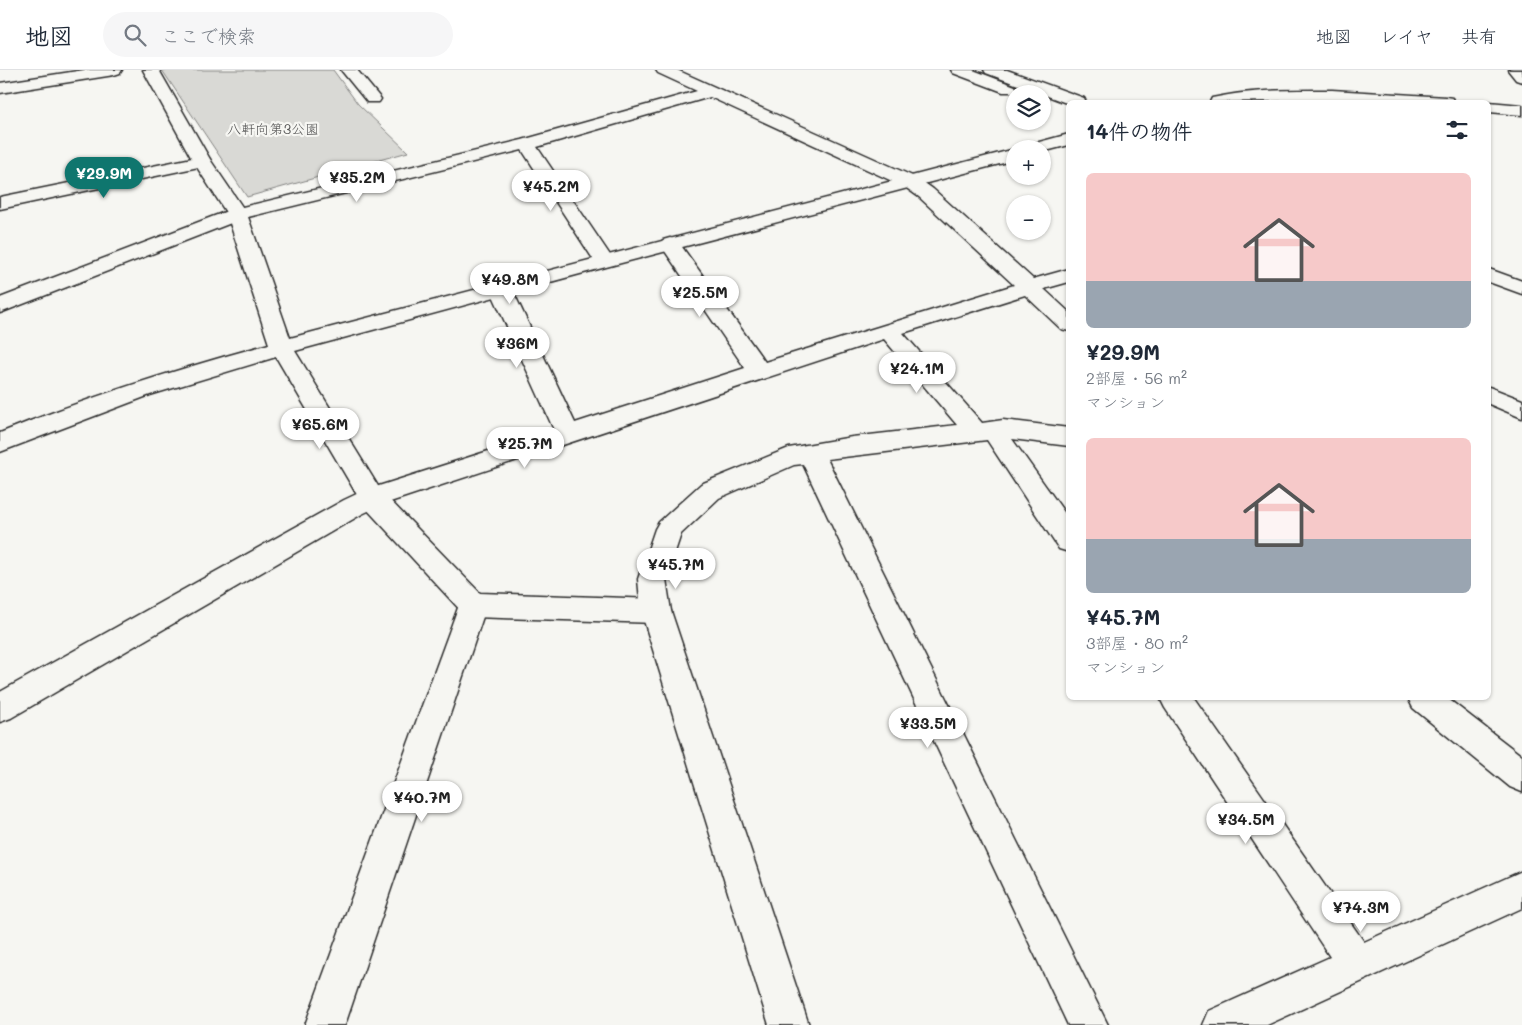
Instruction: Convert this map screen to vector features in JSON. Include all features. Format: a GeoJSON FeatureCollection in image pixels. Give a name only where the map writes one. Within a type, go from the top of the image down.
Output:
{"type":"FeatureCollection","features":[{"type":"Feature","properties":{"kind":"street"},"geometry":{"type":"LineString","coordinates":[[0,88],[114,70]]}},
{"type":"Feature","properties":{"kind":"street"},"geometry":{"type":"LineString","coordinates":[[151,70],[202,161],[238,214],[282,348],[372,498],[473,605],[656,611]]}},
{"type":"Feature","properties":{"kind":"street"},"geometry":{"type":"LineString","coordinates":[[664,70],[912,183],[926,193],[1066,321]]}},
{"type":"Feature","properties":{"kind":"street"},"geometry":{"type":"LineString","coordinates":[[959,70],[1006,88]]}},
{"type":"Feature","properties":{"kind":"street"},"geometry":{"type":"LineString","coordinates":[[992,70],[1073,100]]}},
{"type":"Feature","properties":{"kind":"street"},"geometry":{"type":"LineString","coordinates":[[1516,70],[1522,77]]}},
{"type":"Feature","properties":{"kind":"street"},"geometry":{"type":"LineString","coordinates":[[357,73],[373,99]]}},
{"type":"Feature","properties":{"kind":"street"},"geometry":{"type":"LineString","coordinates":[[0,306],[238,214],[527,144],[711,92]]}},
{"type":"Feature","properties":{"kind":"street"},"geometry":{"type":"LineString","coordinates":[[1232,100],[1252,97],[1341,94],[1420,100]]}},
{"type":"Feature","properties":{"kind":"street"},"geometry":{"type":"LineString","coordinates":[[1051,104],[1066,110]]}},
{"type":"Feature","properties":{"kind":"street"},"geometry":{"type":"LineString","coordinates":[[1491,107],[1522,110]]}},
{"type":"Feature","properties":{"kind":"street"},"geometry":{"type":"LineString","coordinates":[[1051,144],[1066,140]]}},
{"type":"Feature","properties":{"kind":"street"},"geometry":{"type":"LineString","coordinates":[[527,144],[604,261]]}},
{"type":"Feature","properties":{"kind":"street"},"geometry":{"type":"LineString","coordinates":[[0,444],[43,424],[135,392],[282,348],[604,261],[912,183],[1006,157]]}},
{"type":"Feature","properties":{"kind":"street"},"geometry":{"type":"LineString","coordinates":[[0,203],[202,161]]}},
{"type":"Feature","properties":{"kind":"street"},"geometry":{"type":"LineString","coordinates":[[670,244],[760,372]]}},
{"type":"Feature","properties":{"kind":"street"},"geometry":{"type":"LineString","coordinates":[[1491,260],[1522,271]]}},
{"type":"Feature","properties":{"kind":"street"},"geometry":{"type":"LineString","coordinates":[[0,708],[353,507],[372,498],[888,330],[1066,275]]}},
{"type":"Feature","properties":{"kind":"street"},"geometry":{"type":"LineString","coordinates":[[1491,276],[1522,288]]}},
{"type":"Feature","properties":{"kind":"street"},"geometry":{"type":"LineString","coordinates":[[501,289],[568,434]]}},
{"type":"Feature","properties":{"kind":"street"},"geometry":{"type":"LineString","coordinates":[[888,330],[985,431],[1066,537]]}},
{"type":"Feature","properties":{"kind":"street"},"geometry":{"type":"LineString","coordinates":[[1491,396],[1522,410]]}},
{"type":"Feature","properties":{"kind":"street"},"geometry":{"type":"LineString","coordinates":[[789,1025],[656,611],[652,579],[669,529],[710,490],[790,457],[852,446],[1003,429],[1066,437]]}},
{"type":"Feature","properties":{"kind":"street"},"geometry":{"type":"LineString","coordinates":[[811,453],[1088,1025]]}},
{"type":"Feature","properties":{"kind":"street"},"geometry":{"type":"LineString","coordinates":[[325,1025],[473,605]]}},
{"type":"Feature","properties":{"kind":"street"},"geometry":{"type":"LineString","coordinates":[[1177,700],[1357,964]]}},
{"type":"Feature","properties":{"kind":"street"},"geometry":{"type":"LineString","coordinates":[[1427,700],[1522,776]]}},
{"type":"Feature","properties":{"kind":"street"},"geometry":{"type":"LineString","coordinates":[[1223,1025],[1522,889]]}},
{"type":"Feature","properties":{"kind":"green space","name":"八軒向第3公園"},"geometry":{"type":"Polygon","coordinates":[[[162,70],[333,70],[358,104],[408,152],[247,197],[162,70]]]}}]}
